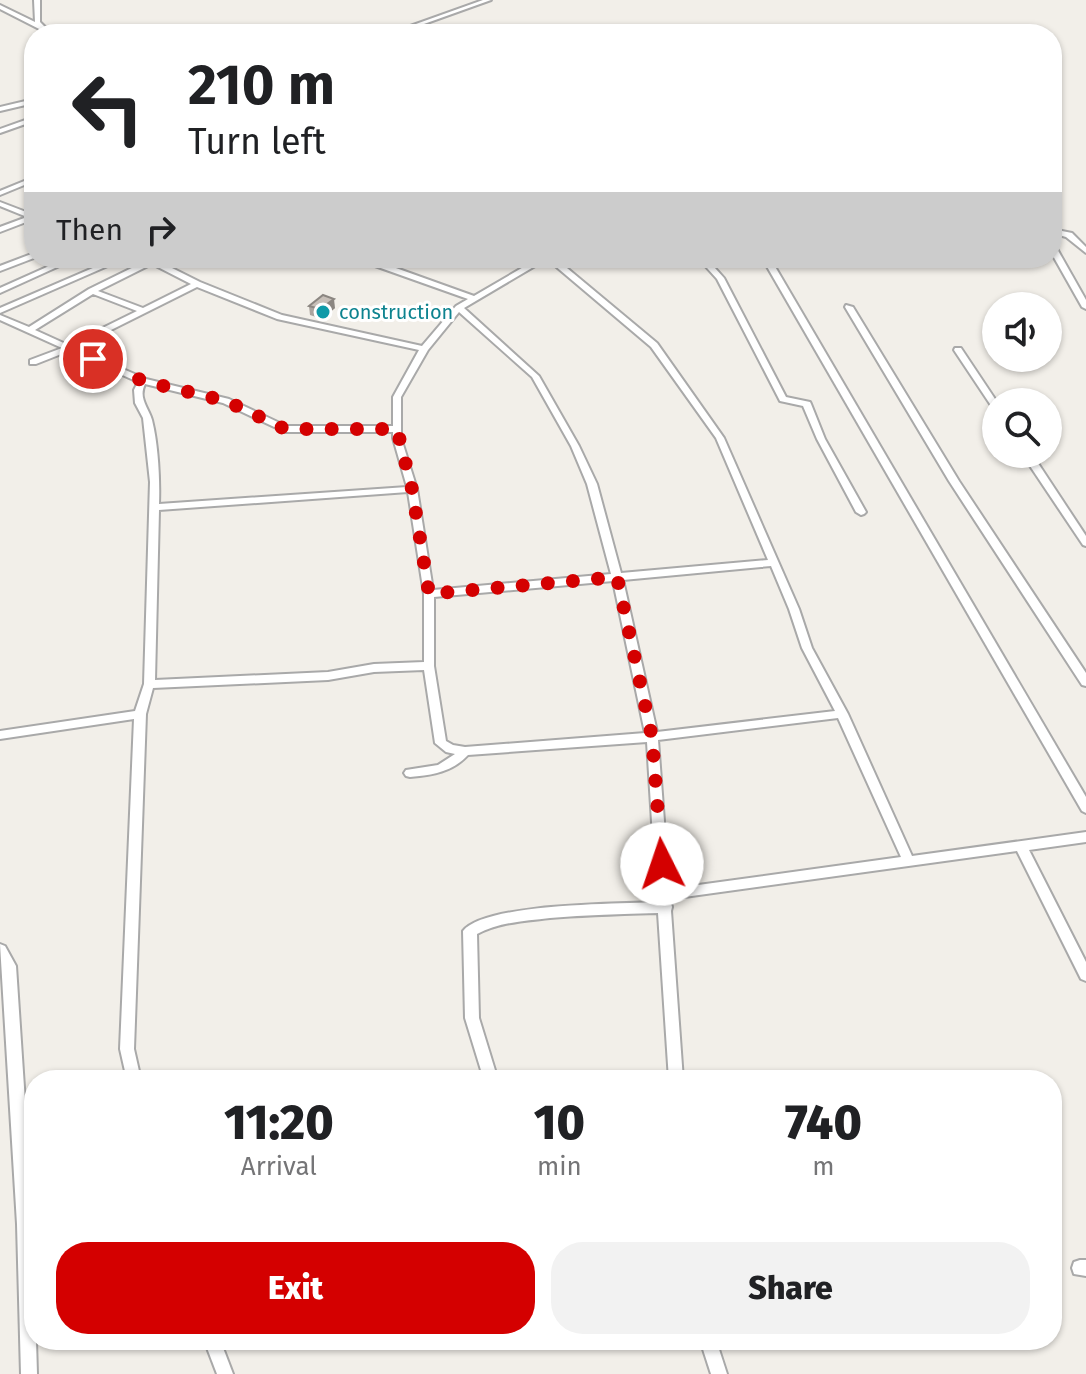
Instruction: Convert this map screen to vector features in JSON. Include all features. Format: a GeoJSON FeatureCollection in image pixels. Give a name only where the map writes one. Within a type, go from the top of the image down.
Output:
{"type":"FeatureCollection","features":[{"type":"Feature","properties":{"kind":"street"},"geometry":{"type":"LineString","coordinates":[[37,0],[39,24]]}},
{"type":"Feature","properties":{"kind":"street"},"geometry":{"type":"LineString","coordinates":[[462,0],[473,5]]}},
{"type":"Feature","properties":{"kind":"street"},"geometry":{"type":"LineString","coordinates":[[419,24],[488,0]]}},
{"type":"Feature","properties":{"kind":"street"},"geometry":{"type":"LineString","coordinates":[[0,7],[32,24]]}},
{"type":"Feature","properties":{"kind":"street"},"geometry":{"type":"LineString","coordinates":[[0,109],[24,103]]}},
{"type":"Feature","properties":{"kind":"street"},"geometry":{"type":"LineString","coordinates":[[0,131],[24,123]]}},
{"type":"Feature","properties":{"kind":"street"},"geometry":{"type":"LineString","coordinates":[[0,193],[24,183]]}},
{"type":"Feature","properties":{"kind":"street"},"geometry":{"type":"LineString","coordinates":[[0,204],[24,213]]}},
{"type":"Feature","properties":{"kind":"street"},"geometry":{"type":"LineString","coordinates":[[0,230],[24,221]]}},
{"type":"Feature","properties":{"kind":"street"},"geometry":{"type":"LineString","coordinates":[[1062,233],[1069,235],[1086,251]]}},
{"type":"Feature","properties":{"kind":"street"},"geometry":{"type":"LineString","coordinates":[[0,269],[24,259]]}},
{"type":"Feature","properties":{"kind":"street"},"geometry":{"type":"LineString","coordinates":[[1062,265],[1086,307]]}},
{"type":"Feature","properties":{"kind":"street"},"geometry":{"type":"LineString","coordinates":[[0,291],[51,268]]}},
{"type":"Feature","properties":{"kind":"street"},"geometry":{"type":"LineString","coordinates":[[0,314],[100,268]]}},
{"type":"Feature","properties":{"kind":"street"},"geometry":{"type":"LineString","coordinates":[[31,329],[133,268]]}},
{"type":"Feature","properties":{"kind":"street"},"geometry":{"type":"LineString","coordinates":[[166,268],[197,284],[280,317],[424,349]]}},
{"type":"Feature","properties":{"kind":"street"},"geometry":{"type":"LineString","coordinates":[[389,268],[474,299]]}},
{"type":"Feature","properties":{"kind":"street"},"geometry":{"type":"LineString","coordinates":[[527,268],[459,308],[424,349],[397,397],[397,429],[412,489],[429,594],[429,666],[441,743],[450,749],[465,751],[652,737],[842,714]]}},
{"type":"Feature","properties":{"kind":"street"},"geometry":{"type":"LineString","coordinates":[[562,268],[654,345],[720,438],[794,609],[807,648],[842,714],[908,860]]}},
{"type":"Feature","properties":{"kind":"street"},"geometry":{"type":"LineString","coordinates":[[711,268],[720,278],[783,399],[807,404],[821,439],[861,512]]}},
{"type":"Feature","properties":{"kind":"street"},"geometry":{"type":"LineString","coordinates":[[772,268],[1086,808]]}},
{"type":"Feature","properties":{"kind":"street"},"geometry":{"type":"LineString","coordinates":[[33,362],[197,284]]}},
{"type":"Feature","properties":{"kind":"street"},"geometry":{"type":"LineString","coordinates":[[92,291],[142,310]]}},
{"type":"Feature","properties":{"kind":"street"},"geometry":{"type":"LineString","coordinates":[[849,307],[954,481],[1085,678]]}},
{"type":"Feature","properties":{"kind":"street"},"geometry":{"type":"LineString","coordinates":[[459,308],[527,368],[549,399],[592,484],[617,577],[652,737],[675,1070]]}},
{"type":"Feature","properties":{"kind":"street"},"geometry":{"type":"LineString","coordinates":[[0,314],[143,381],[226,401],[285,429],[397,429]]}},
{"type":"Feature","properties":{"kind":"street"},"geometry":{"type":"LineString","coordinates":[[958,350],[983,388]]}},
{"type":"Feature","properties":{"kind":"street"},"geometry":{"type":"LineString","coordinates":[[132,1070],[127,1049],[140,714],[149,684],[155,507],[152,453],[138,390],[143,381]]}},
{"type":"Feature","properties":{"kind":"street"},"geometry":{"type":"LineString","coordinates":[[1036,468],[1086,543]]}},
{"type":"Feature","properties":{"kind":"street"},"geometry":{"type":"LineString","coordinates":[[155,507],[412,489]]}},
{"type":"Feature","properties":{"kind":"street"},"geometry":{"type":"LineString","coordinates":[[429,594],[772,563]]}},
{"type":"Feature","properties":{"kind":"street"},"geometry":{"type":"LineString","coordinates":[[149,684],[328,676],[374,668],[429,666]]}},
{"type":"Feature","properties":{"kind":"street"},"geometry":{"type":"LineString","coordinates":[[0,735],[140,714]]}},
{"type":"Feature","properties":{"kind":"street"},"geometry":{"type":"LineString","coordinates":[[410,773],[441,770],[455,762],[465,751]]}},
{"type":"Feature","properties":{"kind":"street"},"geometry":{"type":"LineString","coordinates":[[488,1070],[472,1018],[470,931],[488,921],[665,901],[908,860],[1086,837]]}},
{"type":"Feature","properties":{"kind":"street"},"geometry":{"type":"LineString","coordinates":[[1020,845],[1080,948],[1086,975]]}},
{"type":"Feature","properties":{"kind":"street"},"geometry":{"type":"LineString","coordinates":[[0,950],[9,966],[24,1208]]}},
{"type":"Feature","properties":{"kind":"street"},"geometry":{"type":"LineString","coordinates":[[28,1350],[29,1374]]}},
{"type":"Feature","properties":{"kind":"street"},"geometry":{"type":"LineString","coordinates":[[216,1350],[225,1374]]}},
{"type":"Feature","properties":{"kind":"street"},"geometry":{"type":"LineString","coordinates":[[711,1350],[719,1374]]}},
{"type":"Feature","properties":{"kind":"building"},"geometry":{"type":"Polygon","coordinates":[[[323,295],[334,299],[320,309],[309,306],[323,295]]]}},
{"type":"Feature","properties":{"kind":"place","name":"construction"},"geometry":{"type":"Point","coordinates":[323,312]}},
{"type":"Feature","properties":{"kind":"route"},"geometry":{"type":"LineString","coordinates":[[93,359],[143,381],[226,401],[285,429],[397,429],[412,489],[429,594],[617,577],[652,737],[662,864]]}}]}
